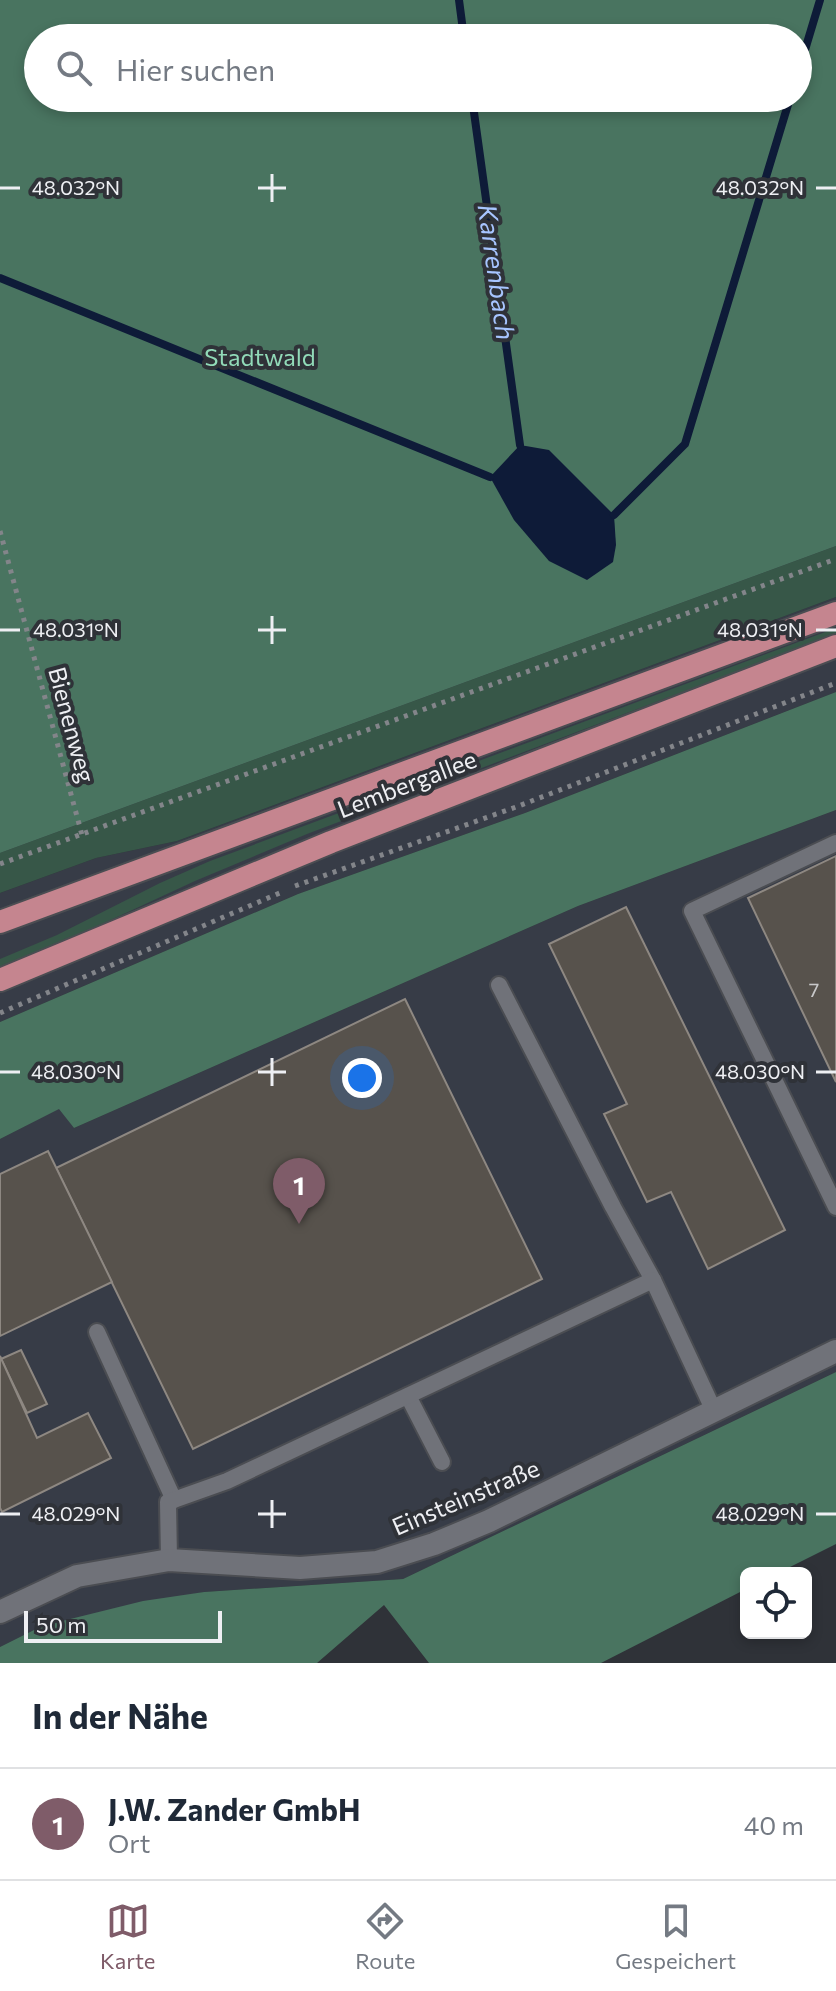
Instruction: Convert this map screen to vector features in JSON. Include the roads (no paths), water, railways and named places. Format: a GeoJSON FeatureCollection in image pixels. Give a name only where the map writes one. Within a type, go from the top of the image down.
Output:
{"type":"FeatureCollection","features":[{"type":"Feature","properties":{"kind":"main road","name":"Lembergallee"},"geometry":{"type":"LineString","coordinates":[[0,922],[836,613]]}},
{"type":"Feature","properties":{"kind":"main road","name":"Lembergallee"},"geometry":{"type":"LineString","coordinates":[[0,980],[331,842],[836,646]]}},
{"type":"Feature","properties":{"kind":"street","name":"Einsteinstraße"},"geometry":{"type":"LineString","coordinates":[[0,1612],[77,1576],[169,1560],[300,1568],[377,1562],[434,1544],[489,1521],[836,1351]]}},
{"type":"Feature","properties":{"kind":"lane"},"geometry":{"type":"LineString","coordinates":[[836,843],[692,911],[836,1207]]}},
{"type":"Feature","properties":{"kind":"lane"},"geometry":{"type":"LineString","coordinates":[[499,985],[653,1280],[714,1411]]}},
{"type":"Feature","properties":{"kind":"lane"},"geometry":{"type":"LineString","coordinates":[[169,1560],[168,1502],[227,1481],[653,1280]]}},
{"type":"Feature","properties":{"kind":"lane"},"geometry":{"type":"LineString","coordinates":[[97,1332],[174,1500]]}},
{"type":"Feature","properties":{"kind":"lane"},"geometry":{"type":"LineString","coordinates":[[408,1396],[442,1462]]}},
{"type":"Feature","properties":{"kind":"water"},"geometry":{"type":"Polygon","coordinates":[[[520,445],[549,450],[614,515],[616,545],[613,562],[587,580],[549,561],[514,520],[490,477],[520,445]]]}},
{"type":"Feature","properties":{"kind":"waterway","name":"Karrenbach"},"geometry":{"type":"LineString","coordinates":[[459,0],[462,24]]}},
{"type":"Feature","properties":{"kind":"waterway"},"geometry":{"type":"LineString","coordinates":[[812,27],[820,0]]}},
{"type":"Feature","properties":{"kind":"waterway","name":"Karrenbach"},"geometry":{"type":"LineString","coordinates":[[474,112],[520,445]]}},
{"type":"Feature","properties":{"kind":"waterway"},"geometry":{"type":"LineString","coordinates":[[614,515],[685,444],[786,112]]}},
{"type":"Feature","properties":{"kind":"waterway"},"geometry":{"type":"LineString","coordinates":[[0,278],[490,477]]}},
{"type":"Feature","properties":{"kind":"place","name":"J.W. Zander GmbH"},"geometry":{"type":"Point","coordinates":[299,1224]}},
{"type":"Feature","properties":{"kind":"park label","name":"Stadtwald"},"geometry":{"type":"Point","coordinates":[260,358]}}]}
